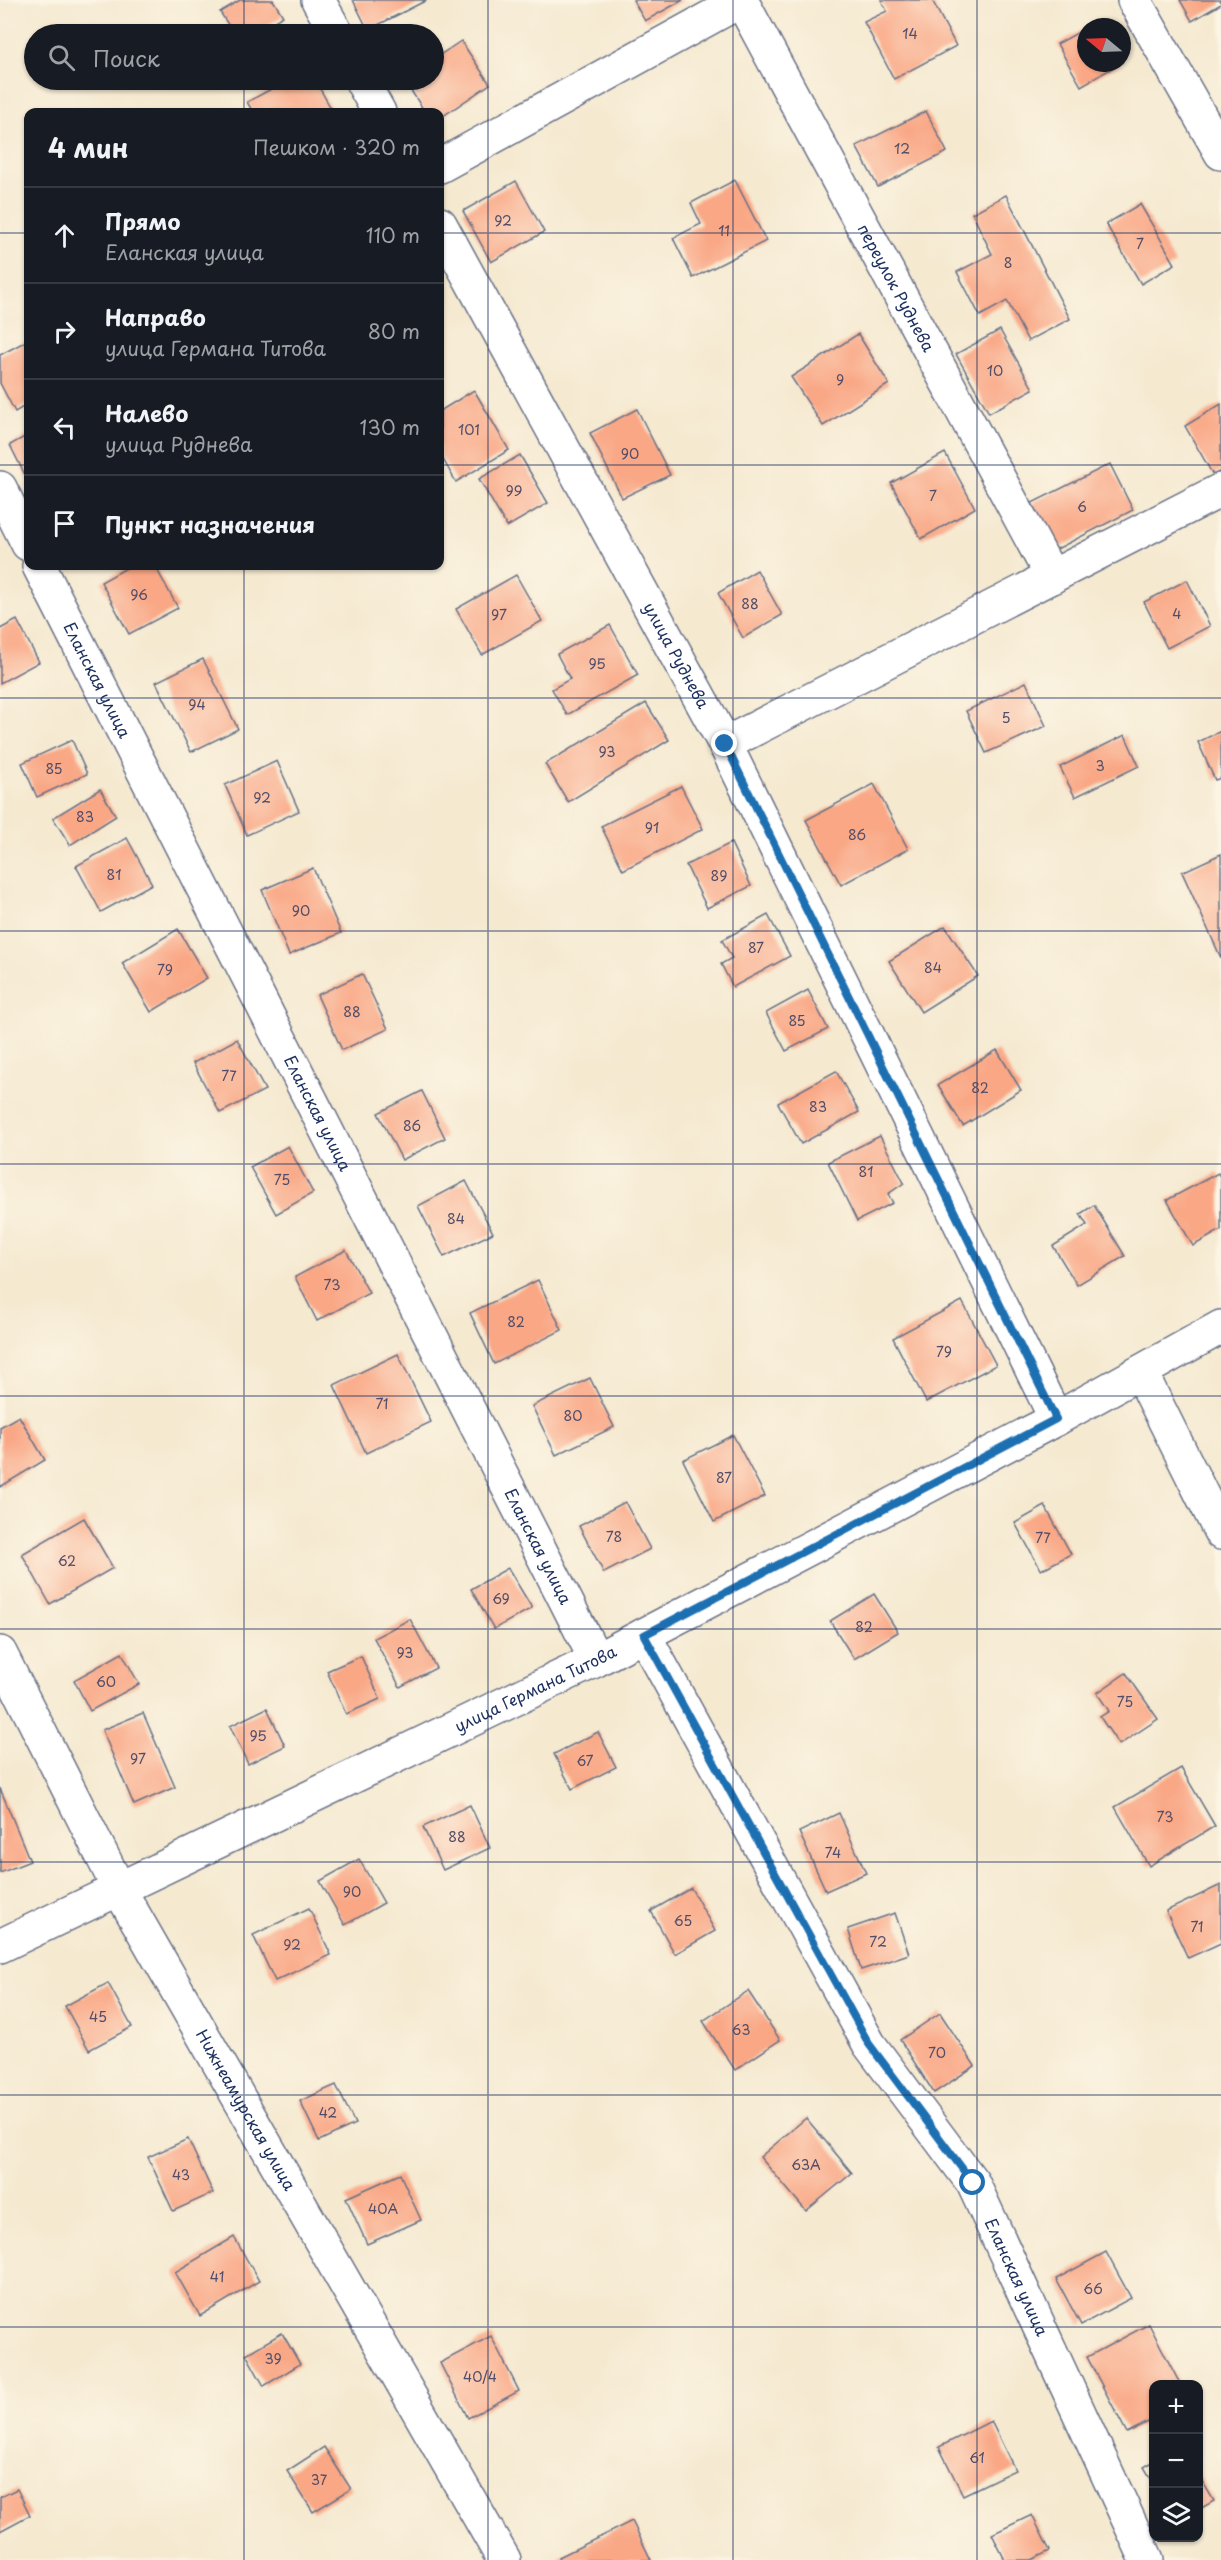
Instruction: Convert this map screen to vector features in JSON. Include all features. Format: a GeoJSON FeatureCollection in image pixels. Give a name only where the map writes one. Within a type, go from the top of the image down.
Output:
{"type":"FeatureCollection","features":[{"type":"Feature","properties":{"kind":"street"},"geometry":{"type":"LineString","coordinates":[[318,0],[331,24]]}},
{"type":"Feature","properties":{"kind":"street"},"geometry":{"type":"LineString","coordinates":[[444,164],[741,0]]}},
{"type":"Feature","properties":{"kind":"street","name":"переулок Руднева"},"geometry":{"type":"LineString","coordinates":[[741,0],[1052,577]]}},
{"type":"Feature","properties":{"kind":"street"},"geometry":{"type":"LineString","coordinates":[[1134,0],[1221,153]]}},
{"type":"Feature","properties":{"kind":"street"},"geometry":{"type":"LineString","coordinates":[[367,90],[377,108]]}},
{"type":"Feature","properties":{"kind":"street","name":"улица Руднева"},"geometry":{"type":"LineString","coordinates":[[444,231],[725,744],[1056,1419]]}},
{"type":"Feature","properties":{"kind":"street"},"geometry":{"type":"LineString","coordinates":[[0,488],[24,536]]}},
{"type":"Feature","properties":{"kind":"street"},"geometry":{"type":"LineString","coordinates":[[725,744],[1221,490]]}},
{"type":"Feature","properties":{"kind":"street","name":"Еланская улица"},"geometry":{"type":"LineString","coordinates":[[41,570],[596,1660]]}},
{"type":"Feature","properties":{"kind":"street","name":"улица Германа Титова"},"geometry":{"type":"LineString","coordinates":[[0,1947],[596,1660],[1056,1419],[1221,1327]]}},
{"type":"Feature","properties":{"kind":"street"},"geometry":{"type":"LineString","coordinates":[[1141,1372],[1221,1533]]}},
{"type":"Feature","properties":{"kind":"street","name":"Еланская улица"},"geometry":{"type":"LineString","coordinates":[[644,1635],[869,2044],[973,2183],[1147,2560]]}},
{"type":"Feature","properties":{"kind":"street","name":"Нижнеамурская улица"},"geometry":{"type":"LineString","coordinates":[[0,1653],[119,1889],[504,2560]]}},
{"type":"Feature","properties":{"kind":"building"},"geometry":{"type":"Polygon","coordinates":[[[240,0],[273,0],[283,16],[270,24],[228,24],[220,12],[240,0]]]}},
{"type":"Feature","properties":{"kind":"building"},"geometry":{"type":"Polygon","coordinates":[[[353,0],[427,0],[380,24],[365,24],[353,0]]]}},
{"type":"Feature","properties":{"kind":"building"},"geometry":{"type":"Polygon","coordinates":[[[633,0],[683,0],[645,21],[633,0]]]}},
{"type":"Feature","properties":{"kind":"building"},"geometry":{"type":"Polygon","coordinates":[[[881,0],[932,0],[956,46],[894,79],[864,22],[887,11],[881,0]]]}},
{"type":"Feature","properties":{"kind":"building"},"geometry":{"type":"Polygon","coordinates":[[[1180,0],[1221,0],[1221,4],[1192,21],[1180,0]]]}},
{"type":"Feature","properties":{"kind":"building"},"geometry":{"type":"Polygon","coordinates":[[[1077,33],[1077,72],[1105,72],[1081,86],[1057,44],[1077,33]]]}},
{"type":"Feature","properties":{"kind":"building"},"geometry":{"type":"Polygon","coordinates":[[[461,41],[490,84],[444,115],[444,108],[422,108],[411,90],[444,90],[444,52],[461,41]]]}},
{"type":"Feature","properties":{"kind":"building"},"geometry":{"type":"Polygon","coordinates":[[[269,90],[321,90],[331,108],[251,108],[247,102],[269,90]]]}},
{"type":"Feature","properties":{"kind":"building"},"geometry":{"type":"Polygon","coordinates":[[[926,111],[947,152],[878,187],[856,146],[926,111]]]}},
{"type":"Feature","properties":{"kind":"building"},"geometry":{"type":"Polygon","coordinates":[[[735,180],[766,241],[693,278],[673,238],[701,224],[691,203],[735,180]]]}},
{"type":"Feature","properties":{"kind":"building"},"geometry":{"type":"Polygon","coordinates":[[[516,181],[544,232],[491,262],[463,211],[516,181]]]}},
{"type":"Feature","properties":{"kind":"building"},"geometry":{"type":"Polygon","coordinates":[[[1006,195],[1070,319],[1028,341],[1007,301],[980,316],[957,272],[992,254],[972,213],[1006,195]]]}},
{"type":"Feature","properties":{"kind":"building"},"geometry":{"type":"Polygon","coordinates":[[[1140,204],[1175,264],[1141,284],[1106,224],[1140,204]]]}},
{"type":"Feature","properties":{"kind":"building"},"geometry":{"type":"Polygon","coordinates":[[[1000,330],[1033,389],[989,413],[956,354],[1000,330]]]}},
{"type":"Feature","properties":{"kind":"building"},"geometry":{"type":"Polygon","coordinates":[[[858,334],[889,384],[823,426],[791,377],[858,334]]]}},
{"type":"Feature","properties":{"kind":"building"},"geometry":{"type":"Polygon","coordinates":[[[24,342],[24,406],[15,412],[0,383],[0,355],[24,342]]]}},
{"type":"Feature","properties":{"kind":"building"},"geometry":{"type":"Polygon","coordinates":[[[474,390],[509,450],[456,482],[444,461],[444,409],[474,390]]]}},
{"type":"Feature","properties":{"kind":"building"},"geometry":{"type":"Polygon","coordinates":[[[1221,404],[1221,471],[1213,475],[1185,426],[1221,404]]]}},
{"type":"Feature","properties":{"kind":"building"},"geometry":{"type":"Polygon","coordinates":[[[637,409],[670,475],[622,498],[590,433],[637,409]]]}},
{"type":"Feature","properties":{"kind":"building"},"geometry":{"type":"Polygon","coordinates":[[[24,437],[24,473],[10,445],[24,437]]]}},
{"type":"Feature","properties":{"kind":"building"},"geometry":{"type":"Polygon","coordinates":[[[945,453],[975,508],[921,539],[891,483],[945,453]]]}},
{"type":"Feature","properties":{"kind":"building"},"geometry":{"type":"Polygon","coordinates":[[[520,455],[548,503],[507,527],[479,479],[520,455]]]}},
{"type":"Feature","properties":{"kind":"building"},"geometry":{"type":"Polygon","coordinates":[[[1110,464],[1133,510],[1055,550],[1032,503],[1110,464]]]}},
{"type":"Feature","properties":{"kind":"building"},"geometry":{"type":"Polygon","coordinates":[[[123,570],[157,570],[178,608],[129,634],[101,582],[123,570]]]}},
{"type":"Feature","properties":{"kind":"building"},"geometry":{"type":"Polygon","coordinates":[[[757,570],[782,615],[743,638],[718,593],[757,570]]]}},
{"type":"Feature","properties":{"kind":"building"},"geometry":{"type":"Polygon","coordinates":[[[516,575],[542,621],[482,655],[456,609],[516,575]]]}},
{"type":"Feature","properties":{"kind":"building"},"geometry":{"type":"Polygon","coordinates":[[[1187,580],[1210,626],[1167,648],[1144,602],[1187,580]]]}},
{"type":"Feature","properties":{"kind":"building"},"geometry":{"type":"Polygon","coordinates":[[[17,620],[39,662],[0,683],[0,629],[17,620]]]}},
{"type":"Feature","properties":{"kind":"building"},"geometry":{"type":"Polygon","coordinates":[[[610,625],[638,675],[567,715],[552,689],[570,679],[557,654],[610,625]]]}},
{"type":"Feature","properties":{"kind":"building"},"geometry":{"type":"Polygon","coordinates":[[[203,659],[238,729],[191,752],[156,682],[203,659]]]}},
{"type":"Feature","properties":{"kind":"building"},"geometry":{"type":"Polygon","coordinates":[[[1026,682],[1046,726],[986,753],[966,711],[1026,682]]]}},
{"type":"Feature","properties":{"kind":"building"},"geometry":{"type":"Polygon","coordinates":[[[646,703],[669,740],[568,802],[545,764],[646,703]]]}},
{"type":"Feature","properties":{"kind":"building"},"geometry":{"type":"Polygon","coordinates":[[[1221,731],[1221,778],[1215,780],[1198,742],[1221,731]]]}},
{"type":"Feature","properties":{"kind":"building"},"geometry":{"type":"Polygon","coordinates":[[[1125,735],[1139,766],[1075,797],[1060,767],[1125,735]]]}},
{"type":"Feature","properties":{"kind":"building"},"geometry":{"type":"Polygon","coordinates":[[[72,740],[87,774],[37,797],[22,763],[72,740]]]}},
{"type":"Feature","properties":{"kind":"building"},"geometry":{"type":"Polygon","coordinates":[[[277,761],[299,811],[247,835],[225,785],[277,761]]]}},
{"type":"Feature","properties":{"kind":"building"},"geometry":{"type":"Polygon","coordinates":[[[874,784],[908,849],[841,885],[806,820],[874,784]]]}},
{"type":"Feature","properties":{"kind":"building"},"geometry":{"type":"Polygon","coordinates":[[[681,786],[703,829],[623,870],[601,826],[681,786]]]}},
{"type":"Feature","properties":{"kind":"building"},"geometry":{"type":"Polygon","coordinates":[[[100,789],[116,816],[70,845],[53,818],[100,789]]]}},
{"type":"Feature","properties":{"kind":"building"},"geometry":{"type":"Polygon","coordinates":[[[127,838],[152,884],[101,912],[76,866],[127,838]]]}},
{"type":"Feature","properties":{"kind":"building"},"geometry":{"type":"Polygon","coordinates":[[[731,843],[751,886],[707,908],[686,865],[731,843]]]}},
{"type":"Feature","properties":{"kind":"building"},"geometry":{"type":"Polygon","coordinates":[[[1221,854],[1221,958],[1182,872],[1221,854]]]}},
{"type":"Feature","properties":{"kind":"building"},"geometry":{"type":"Polygon","coordinates":[[[313,868],[341,933],[289,955],[262,890],[313,868]]]}},
{"type":"Feature","properties":{"kind":"building"},"geometry":{"type":"Polygon","coordinates":[[[768,915],[790,956],[733,987],[721,964],[732,958],[722,940],[768,915]]]}},
{"type":"Feature","properties":{"kind":"building"},"geometry":{"type":"Polygon","coordinates":[[[945,926],[978,976],[921,1012],[889,961],[945,926]]]}},
{"type":"Feature","properties":{"kind":"building"},"geometry":{"type":"Polygon","coordinates":[[[178,929],[207,978],[151,1012],[122,963],[178,929]]]}},
{"type":"Feature","properties":{"kind":"building"},"geometry":{"type":"Polygon","coordinates":[[[362,974],[388,1029],[342,1050],[317,995],[362,974]]]}},
{"type":"Feature","properties":{"kind":"building"},"geometry":{"type":"Polygon","coordinates":[[[808,990],[828,1029],[786,1051],[766,1013],[808,990]]]}},
{"type":"Feature","properties":{"kind":"building"},"geometry":{"type":"Polygon","coordinates":[[[237,1039],[265,1090],[220,1113],[193,1063],[237,1039]]]}},
{"type":"Feature","properties":{"kind":"building"},"geometry":{"type":"Polygon","coordinates":[[[997,1050],[1021,1090],[963,1126],[938,1085],[997,1050]]]}},
{"type":"Feature","properties":{"kind":"building"},"geometry":{"type":"Polygon","coordinates":[[[836,1071],[859,1112],[801,1144],[778,1103],[836,1071]]]}},
{"type":"Feature","properties":{"kind":"building"},"geometry":{"type":"Polygon","coordinates":[[[422,1091],[445,1138],[402,1160],[378,1113],[422,1091]]]}},
{"type":"Feature","properties":{"kind":"building"},"geometry":{"type":"Polygon","coordinates":[[[880,1136],[904,1183],[888,1194],[893,1203],[857,1221],[828,1162],[880,1136]]]}},
{"type":"Feature","properties":{"kind":"building"},"geometry":{"type":"Polygon","coordinates":[[[288,1146],[313,1193],[276,1214],[250,1167],[288,1146]]]}},
{"type":"Feature","properties":{"kind":"building"},"geometry":{"type":"Polygon","coordinates":[[[1218,1173],[1221,1179],[1221,1230],[1193,1246],[1167,1200],[1218,1173]]]}},
{"type":"Feature","properties":{"kind":"building"},"geometry":{"type":"Polygon","coordinates":[[[466,1181],[493,1233],[444,1257],[418,1206],[466,1181]]]}},
{"type":"Feature","properties":{"kind":"building"},"geometry":{"type":"Polygon","coordinates":[[[1094,1205],[1125,1256],[1077,1285],[1053,1246],[1087,1225],[1080,1214],[1094,1205]]]}},
{"type":"Feature","properties":{"kind":"building"},"geometry":{"type":"Polygon","coordinates":[[[346,1250],[369,1293],[317,1321],[295,1277],[346,1250]]]}},
{"type":"Feature","properties":{"kind":"building"},"geometry":{"type":"Polygon","coordinates":[[[538,1280],[562,1330],[494,1364],[470,1313],[538,1280]]]}},
{"type":"Feature","properties":{"kind":"building"},"geometry":{"type":"Polygon","coordinates":[[[962,1301],[996,1365],[926,1402],[893,1338],[962,1301]]]}},
{"type":"Feature","properties":{"kind":"building"},"geometry":{"type":"Polygon","coordinates":[[[398,1354],[431,1422],[366,1453],[334,1385],[398,1354]]]}},
{"type":"Feature","properties":{"kind":"building"},"geometry":{"type":"Polygon","coordinates":[[[590,1378],[614,1427],[556,1455],[532,1406],[590,1378]]]}},
{"type":"Feature","properties":{"kind":"building"},"geometry":{"type":"Polygon","coordinates":[[[19,1416],[45,1460],[0,1487],[0,1427],[19,1416]]]}},
{"type":"Feature","properties":{"kind":"building"},"geometry":{"type":"Polygon","coordinates":[[[733,1435],[765,1496],[714,1522],[683,1460],[733,1435]]]}},
{"type":"Feature","properties":{"kind":"building"},"geometry":{"type":"Polygon","coordinates":[[[625,1502],[650,1549],[604,1573],[579,1526],[625,1502]]]}},
{"type":"Feature","properties":{"kind":"building"},"geometry":{"type":"Polygon","coordinates":[[[1045,1506],[1071,1554],[1041,1570],[1015,1523],[1045,1506]]]}},
{"type":"Feature","properties":{"kind":"building"},"geometry":{"type":"Polygon","coordinates":[[[84,1518],[113,1568],[50,1604],[22,1554],[84,1518]]]}},
{"type":"Feature","properties":{"kind":"building"},"geometry":{"type":"Polygon","coordinates":[[[508,1568],[532,1608],[494,1629],[471,1589],[508,1568]]]}},
{"type":"Feature","properties":{"kind":"building"},"geometry":{"type":"Polygon","coordinates":[[[874,1594],[898,1632],[854,1659],[830,1621],[874,1594]]]}},
{"type":"Feature","properties":{"kind":"building"},"geometry":{"type":"Polygon","coordinates":[[[410,1619],[436,1668],[400,1687],[374,1638],[410,1619]]]}},
{"type":"Feature","properties":{"kind":"building"},"geometry":{"type":"Polygon","coordinates":[[[122,1653],[139,1684],[90,1711],[74,1680],[122,1653]]]}},
{"type":"Feature","properties":{"kind":"building"},"geometry":{"type":"Polygon","coordinates":[[[361,1656],[380,1699],[346,1714],[327,1671],[361,1656]]]}},
{"type":"Feature","properties":{"kind":"building"},"geometry":{"type":"Polygon","coordinates":[[[1126,1673],[1158,1719],[1119,1745],[1100,1717],[1109,1711],[1097,1693],[1126,1673]]]}},
{"type":"Feature","properties":{"kind":"building"},"geometry":{"type":"Polygon","coordinates":[[[267,1708],[285,1746],[248,1764],[230,1726],[267,1708]]]}},
{"type":"Feature","properties":{"kind":"building"},"geometry":{"type":"Polygon","coordinates":[[[143,1713],[175,1787],[134,1805],[102,1730],[143,1713]]]}},
{"type":"Feature","properties":{"kind":"building"},"geometry":{"type":"Polygon","coordinates":[[[598,1732],[616,1767],[572,1789],[554,1754],[598,1732]]]}},
{"type":"Feature","properties":{"kind":"building"},"geometry":{"type":"Polygon","coordinates":[[[1181,1768],[1215,1826],[1149,1866],[1115,1807],[1181,1768]]]}},
{"type":"Feature","properties":{"kind":"building"},"geometry":{"type":"Polygon","coordinates":[[[0,1788],[30,1861],[0,1873],[0,1788]]]}},
{"type":"Feature","properties":{"kind":"building"},"geometry":{"type":"Polygon","coordinates":[[[470,1805],[490,1848],[443,1870],[423,1827],[470,1805]]]}},
{"type":"Feature","properties":{"kind":"building"},"geometry":{"type":"Polygon","coordinates":[[[839,1813],[866,1873],[826,1891],[799,1832],[839,1813]]]}},
{"type":"Feature","properties":{"kind":"building"},"geometry":{"type":"Polygon","coordinates":[[[359,1859],[384,1903],[345,1925],[320,1881],[359,1859]]]}},
{"type":"Feature","properties":{"kind":"building"},"geometry":{"type":"Polygon","coordinates":[[[1221,1885],[1221,1943],[1188,1958],[1166,1911],[1221,1885]]]}},
{"type":"Feature","properties":{"kind":"building"},"geometry":{"type":"Polygon","coordinates":[[[691,1888],[715,1931],[675,1954],[651,1911],[691,1888]]]}},
{"type":"Feature","properties":{"kind":"building"},"geometry":{"type":"Polygon","coordinates":[[[309,1908],[331,1955],[275,1981],[253,1935],[309,1908]]]}},
{"type":"Feature","properties":{"kind":"building"},"geometry":{"type":"Polygon","coordinates":[[[895,1913],[909,1954],[861,1970],[848,1929],[895,1913]]]}},
{"type":"Feature","properties":{"kind":"building"},"geometry":{"type":"Polygon","coordinates":[[[108,1983],[132,2027],[89,2050],[65,2006],[108,1983]]]}},
{"type":"Feature","properties":{"kind":"building"},"geometry":{"type":"Polygon","coordinates":[[[748,1991],[780,2040],[735,2070],[703,2021],[748,1991]]]}},
{"type":"Feature","properties":{"kind":"building"},"geometry":{"type":"Polygon","coordinates":[[[940,2013],[975,2066],[934,2093],[900,2040],[940,2013]]]}},
{"type":"Feature","properties":{"kind":"building"},"geometry":{"type":"Polygon","coordinates":[[[336,2085],[355,2124],[319,2141],[300,2101],[336,2085]]]}},
{"type":"Feature","properties":{"kind":"building"},"geometry":{"type":"Polygon","coordinates":[[[806,2118],[852,2173],[806,2211],[760,2157],[806,2118]]]}},
{"type":"Feature","properties":{"kind":"building"},"geometry":{"type":"Polygon","coordinates":[[[188,2139],[213,2193],[173,2211],[148,2157],[188,2139]]]}},
{"type":"Feature","properties":{"kind":"building"},"geometry":{"type":"Polygon","coordinates":[[[400,2174],[421,2220],[367,2244],[346,2198],[400,2174]]]}},
{"type":"Feature","properties":{"kind":"building"},"geometry":{"type":"Polygon","coordinates":[[[234,2237],[259,2281],[200,2316],[175,2272],[234,2237]]]}},
{"type":"Feature","properties":{"kind":"building"},"geometry":{"type":"Polygon","coordinates":[[[1106,2252],[1131,2298],[1081,2325],[1056,2279],[1106,2252]]]}},
{"type":"Feature","properties":{"kind":"building"},"geometry":{"type":"Polygon","coordinates":[[[1149,2324],[1178,2380],[1149,2380],[1149,2422],[1127,2433],[1087,2357],[1149,2324]]]}},
{"type":"Feature","properties":{"kind":"building"},"geometry":{"type":"Polygon","coordinates":[[[282,2333],[300,2364],[264,2386],[246,2354],[282,2333]]]}},
{"type":"Feature","properties":{"kind":"building"},"geometry":{"type":"Polygon","coordinates":[[[491,2336],[519,2391],[468,2418],[440,2363],[491,2336]]]}},
{"type":"Feature","properties":{"kind":"building"},"geometry":{"type":"Polygon","coordinates":[[[991,2421],[1015,2470],[963,2495],[939,2447],[991,2421]]]}},
{"type":"Feature","properties":{"kind":"building"},"geometry":{"type":"Polygon","coordinates":[[[324,2447],[351,2489],[313,2512],[287,2471],[324,2447]]]}},
{"type":"Feature","properties":{"kind":"building"},"geometry":{"type":"Polygon","coordinates":[[[1149,2464],[1149,2476],[1144,2467],[1149,2464]]]}},
{"type":"Feature","properties":{"kind":"building"},"geometry":{"type":"Polygon","coordinates":[[[1203,2482],[1214,2501],[1203,2507],[1203,2482]]]}},
{"type":"Feature","properties":{"kind":"building"},"geometry":{"type":"Polygon","coordinates":[[[17,2489],[30,2515],[0,2531],[0,2497],[17,2489]]]}},
{"type":"Feature","properties":{"kind":"building"},"geometry":{"type":"Polygon","coordinates":[[[1032,2515],[1050,2551],[1031,2560],[1005,2560],[992,2534],[1032,2515]]]}},
{"type":"Feature","properties":{"kind":"building"},"geometry":{"type":"Polygon","coordinates":[[[632,2521],[651,2560],[560,2560],[559,2557],[632,2521]]]}},
{"type":"Feature","properties":{"kind":"route"},"geometry":{"type":"LineString","coordinates":[[725,744],[1056,1419],[644,1635],[869,2044],[973,2183]]}}]}
